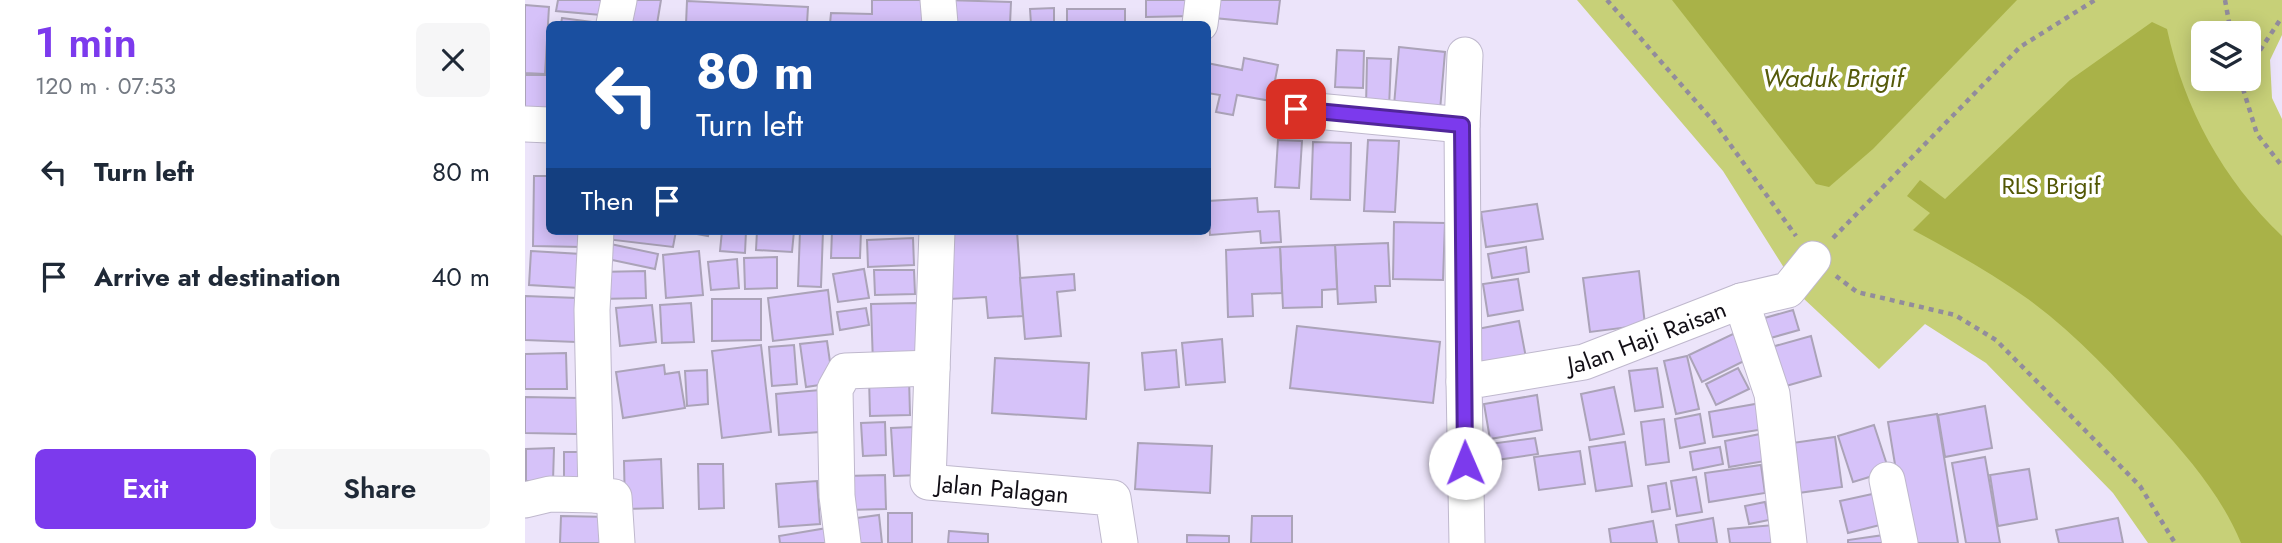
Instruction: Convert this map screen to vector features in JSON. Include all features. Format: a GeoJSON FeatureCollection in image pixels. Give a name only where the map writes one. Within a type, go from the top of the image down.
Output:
{"type":"FeatureCollection","features":[{"type":"Feature","properties":{"kind":"street"},"geometry":{"type":"LineString","coordinates":[[615,21],[619,0]]}},
{"type":"Feature","properties":{"kind":"street"},"geometry":{"type":"LineString","coordinates":[[938,0],[940,21]]}},
{"type":"Feature","properties":{"kind":"street"},"geometry":{"type":"LineString","coordinates":[[1200,21],[1203,0]]}},
{"type":"Feature","properties":{"kind":"street"},"geometry":{"type":"LineString","coordinates":[[1465,55],[1462,125],[1467,543]]}},
{"type":"Feature","properties":{"kind":"street"},"geometry":{"type":"LineString","coordinates":[[1296,109],[1462,125]]}},
{"type":"Feature","properties":{"kind":"street"},"geometry":{"type":"LineString","coordinates":[[525,124],[546,125]]}},
{"type":"Feature","properties":{"kind":"street"},"geometry":{"type":"LineString","coordinates":[[596,235],[592,310],[596,495]]}},
{"type":"Feature","properties":{"kind":"street","name":"Jalan Palagan"},"geometry":{"type":"LineString","coordinates":[[937,235],[929,482],[1113,498],[1120,543]]}},
{"type":"Feature","properties":{"kind":"street","name":"Jalan Haji Raisan"},"geometry":{"type":"LineString","coordinates":[[1464,382],[1584,362],[1741,301],[1788,290],[1813,259]]}},
{"type":"Feature","properties":{"kind":"street"},"geometry":{"type":"LineString","coordinates":[[1741,301],[1772,394],[1789,543]]}},
{"type":"Feature","properties":{"kind":"street"},"geometry":{"type":"LineString","coordinates":[[843,543],[837,496],[835,389],[845,370],[932,368]]}},
{"type":"Feature","properties":{"kind":"street"},"geometry":{"type":"LineString","coordinates":[[1887,480],[1900,543]]}},
{"type":"Feature","properties":{"kind":"street"},"geometry":{"type":"LineString","coordinates":[[525,500],[550,494],[614,497],[617,543]]}},
{"type":"Feature","properties":{"kind":"path"},"geometry":{"type":"LineString","coordinates":[[1607,0],[1714,122],[1813,259],[1857,292],[1955,315],[1996,340],[2039,387],[2103,445],[2140,486],[2175,543]]}},
{"type":"Feature","properties":{"kind":"path"},"geometry":{"type":"LineString","coordinates":[[1813,259],[2020,47],[2095,0]]}},
{"type":"Feature","properties":{"kind":"path"},"geometry":{"type":"LineString","coordinates":[[2225,0],[2229,21]]}},
{"type":"Feature","properties":{"kind":"path"},"geometry":{"type":"LineString","coordinates":[[2261,49],[2282,17]]}},
{"type":"Feature","properties":{"kind":"path"},"geometry":{"type":"LineString","coordinates":[[2243,91],[2257,134],[2282,166]]}},
{"type":"Feature","properties":{"kind":"green space","name":"RLS Brigif"},"geometry":{"type":"Polygon","coordinates":[[[1577,0],[2282,0],[2282,35],[2270,60],[2272,98],[2282,119],[2282,543],[2148,543],[2113,493],[1986,363],[1925,324],[1879,369],[1803,298],[1723,171],[1577,0]]]}},
{"type":"Feature","properties":{"kind":"water","name":"Waduk Brigif"},"geometry":{"type":"Polygon","coordinates":[[[1672,0],[2017,0],[1873,149],[1829,187],[1816,184],[1672,0]]]}},
{"type":"Feature","properties":{"kind":"water"},"geometry":{"type":"Polygon","coordinates":[[[2152,22],[2167,29],[2174,58],[2195,114],[2224,167],[2282,236],[2282,543],[2241,543],[2224,510],[2192,464],[2079,342],[2014,289],[1913,230],[1930,213],[1907,196],[1920,180],[1945,199],[2070,80],[2152,22]]]}},
{"type":"Feature","properties":{"kind":"building"},"geometry":{"type":"Polygon","coordinates":[[[558,0],[614,0],[612,16],[556,11],[558,0]]]}},
{"type":"Feature","properties":{"kind":"building"},"geometry":{"type":"Polygon","coordinates":[[[630,0],[661,0],[658,21],[626,21],[630,0]]]}},
{"type":"Feature","properties":{"kind":"building"},"geometry":{"type":"Polygon","coordinates":[[[872,0],[926,0],[926,21],[830,21],[831,13],[872,14],[872,0]]]}},
{"type":"Feature","properties":{"kind":"building"},"geometry":{"type":"Polygon","coordinates":[[[946,0],[1011,2],[1010,21],[946,21],[946,0]]]}},
{"type":"Feature","properties":{"kind":"building"},"geometry":{"type":"Polygon","coordinates":[[[1146,0],[1192,0],[1192,16],[1146,17],[1146,0]]]}},
{"type":"Feature","properties":{"kind":"building"},"geometry":{"type":"Polygon","coordinates":[[[1216,0],[1280,0],[1277,24],[1214,18],[1216,0]]]}},
{"type":"Feature","properties":{"kind":"building"},"geometry":{"type":"Polygon","coordinates":[[[687,1],[808,7],[807,21],[686,21],[687,1]]]}},
{"type":"Feature","properties":{"kind":"building"},"geometry":{"type":"Polygon","coordinates":[[[525,5],[549,7],[548,21],[546,21],[545,74],[525,73],[525,5]]]}},
{"type":"Feature","properties":{"kind":"building"},"geometry":{"type":"Polygon","coordinates":[[[1054,8],[1054,21],[1031,21],[1030,9],[1054,8]]]}},
{"type":"Feature","properties":{"kind":"building"},"geometry":{"type":"Polygon","coordinates":[[[1067,9],[1125,9],[1125,21],[1067,21],[1067,9]]]}},
{"type":"Feature","properties":{"kind":"building"},"geometry":{"type":"Polygon","coordinates":[[[562,18],[584,21],[562,21],[562,18]]]}},
{"type":"Feature","properties":{"kind":"building"},"geometry":{"type":"Polygon","coordinates":[[[1399,47],[1445,52],[1439,122],[1393,117],[1399,47]]]}},
{"type":"Feature","properties":{"kind":"building"},"geometry":{"type":"Polygon","coordinates":[[[1337,50],[1364,51],[1363,88],[1335,87],[1337,50]]]}},
{"type":"Feature","properties":{"kind":"building"},"geometry":{"type":"Polygon","coordinates":[[[1244,58],[1278,65],[1271,101],[1237,95],[1233,115],[1216,112],[1220,95],[1211,94],[1211,64],[1242,70],[1244,58]]]}},
{"type":"Feature","properties":{"kind":"building"},"geometry":{"type":"Polygon","coordinates":[[[1367,58],[1391,59],[1389,108],[1366,107],[1367,58]]]}},
{"type":"Feature","properties":{"kind":"building"},"geometry":{"type":"Polygon","coordinates":[[[525,75],[546,75],[546,118],[525,118],[525,75]]]}},
{"type":"Feature","properties":{"kind":"building"},"geometry":{"type":"Polygon","coordinates":[[[1278,140],[1302,141],[1299,188],[1275,187],[1278,140]]]}},
{"type":"Feature","properties":{"kind":"building"},"geometry":{"type":"Polygon","coordinates":[[[1368,140],[1399,141],[1395,212],[1364,211],[1368,140]]]}},
{"type":"Feature","properties":{"kind":"building"},"geometry":{"type":"Polygon","coordinates":[[[1313,142],[1351,143],[1350,200],[1311,199],[1313,142]]]}},
{"type":"Feature","properties":{"kind":"building"},"geometry":{"type":"Polygon","coordinates":[[[534,176],[546,176],[546,235],[582,235],[582,247],[533,246],[534,176]]]}},
{"type":"Feature","properties":{"kind":"building"},"geometry":{"type":"Polygon","coordinates":[[[1257,198],[1258,212],[1279,211],[1281,242],[1261,243],[1260,231],[1211,235],[1211,201],[1257,198]]]}},
{"type":"Feature","properties":{"kind":"building"},"geometry":{"type":"Polygon","coordinates":[[[1537,204],[1543,239],[1486,247],[1481,212],[1537,204]]]}},
{"type":"Feature","properties":{"kind":"building"},"geometry":{"type":"Polygon","coordinates":[[[1394,222],[1445,223],[1443,280],[1393,279],[1394,222]]]}},
{"type":"Feature","properties":{"kind":"building"},"geometry":{"type":"Polygon","coordinates":[[[597,235],[675,235],[673,247],[597,238],[597,235]]]}},
{"type":"Feature","properties":{"kind":"building"},"geometry":{"type":"Polygon","coordinates":[[[722,235],[746,235],[745,253],[720,251],[722,235]]]}},
{"type":"Feature","properties":{"kind":"building"},"geometry":{"type":"Polygon","coordinates":[[[757,235],[794,235],[792,252],[756,250],[757,235]]]}},
{"type":"Feature","properties":{"kind":"building"},"geometry":{"type":"Polygon","coordinates":[[[800,235],[823,235],[821,287],[798,286],[800,235]]]}},
{"type":"Feature","properties":{"kind":"building"},"geometry":{"type":"Polygon","coordinates":[[[832,235],[861,235],[860,258],[831,258],[832,235]]]}},
{"type":"Feature","properties":{"kind":"building"},"geometry":{"type":"Polygon","coordinates":[[[944,235],[1017,235],[1023,316],[988,318],[986,297],[949,299],[944,235]]]}},
{"type":"Feature","properties":{"kind":"building"},"geometry":{"type":"Polygon","coordinates":[[[913,238],[914,265],[868,267],[867,240],[913,238]]]}},
{"type":"Feature","properties":{"kind":"building"},"geometry":{"type":"Polygon","coordinates":[[[601,242],[658,254],[655,269],[598,257],[601,242]]]}},
{"type":"Feature","properties":{"kind":"building"},"geometry":{"type":"Polygon","coordinates":[[[1388,243],[1390,286],[1375,286],[1376,302],[1338,304],[1335,245],[1388,243]]]}},
{"type":"Feature","properties":{"kind":"building"},"geometry":{"type":"Polygon","coordinates":[[[1335,245],[1337,289],[1322,290],[1322,307],[1283,308],[1280,247],[1335,245]]]}},
{"type":"Feature","properties":{"kind":"building"},"geometry":{"type":"Polygon","coordinates":[[[1280,247],[1282,293],[1252,294],[1253,316],[1228,317],[1226,250],[1280,247]]]}},
{"type":"Feature","properties":{"kind":"building"},"geometry":{"type":"Polygon","coordinates":[[[1526,247],[1529,272],[1492,278],[1488,254],[1526,247]]]}},
{"type":"Feature","properties":{"kind":"building"},"geometry":{"type":"Polygon","coordinates":[[[531,251],[581,254],[579,288],[529,285],[531,251]]]}},
{"type":"Feature","properties":{"kind":"building"},"geometry":{"type":"Polygon","coordinates":[[[699,251],[703,295],[666,298],[663,255],[699,251]]]}},
{"type":"Feature","properties":{"kind":"building"},"geometry":{"type":"Polygon","coordinates":[[[777,257],[777,288],[745,289],[744,258],[777,257]]]}},
{"type":"Feature","properties":{"kind":"building"},"geometry":{"type":"Polygon","coordinates":[[[737,259],[739,288],[711,290],[708,262],[737,259]]]}},
{"type":"Feature","properties":{"kind":"building"},"geometry":{"type":"Polygon","coordinates":[[[864,269],[869,298],[838,302],[833,274],[864,269]]]}},
{"type":"Feature","properties":{"kind":"building"},"geometry":{"type":"Polygon","coordinates":[[[874,270],[914,270],[915,294],[875,295],[874,270]]]}},
{"type":"Feature","properties":{"kind":"building"},"geometry":{"type":"Polygon","coordinates":[[[645,271],[646,298],[599,299],[598,272],[645,271]]]}},
{"type":"Feature","properties":{"kind":"building"},"geometry":{"type":"Polygon","coordinates":[[[1639,271],[1645,325],[1590,332],[1583,278],[1639,271]]]}},
{"type":"Feature","properties":{"kind":"building"},"geometry":{"type":"Polygon","coordinates":[[[1074,274],[1075,290],[1057,292],[1061,336],[1025,339],[1020,278],[1074,274]]]}},
{"type":"Feature","properties":{"kind":"building"},"geometry":{"type":"Polygon","coordinates":[[[1518,279],[1523,310],[1488,316],[1483,284],[1518,279]]]}},
{"type":"Feature","properties":{"kind":"building"},"geometry":{"type":"Polygon","coordinates":[[[828,290],[833,334],[773,341],[768,298],[828,290]]]}},
{"type":"Feature","properties":{"kind":"building"},"geometry":{"type":"Polygon","coordinates":[[[525,296],[577,298],[576,342],[525,340],[525,296]]]}},
{"type":"Feature","properties":{"kind":"building"},"geometry":{"type":"Polygon","coordinates":[[[712,299],[761,299],[761,340],[712,341],[712,299]]]}},
{"type":"Feature","properties":{"kind":"building"},"geometry":{"type":"Polygon","coordinates":[[[691,303],[694,342],[662,343],[660,305],[691,303]]]}},
{"type":"Feature","properties":{"kind":"building"},"geometry":{"type":"Polygon","coordinates":[[[917,303],[918,362],[873,364],[871,304],[917,303]]]}},
{"type":"Feature","properties":{"kind":"building"},"geometry":{"type":"Polygon","coordinates":[[[652,305],[656,342],[620,346],[616,308],[652,305]]]}},
{"type":"Feature","properties":{"kind":"building"},"geometry":{"type":"Polygon","coordinates":[[[866,308],[869,325],[840,330],[837,312],[866,308]]]}},
{"type":"Feature","properties":{"kind":"building"},"geometry":{"type":"Polygon","coordinates":[[[1793,310],[1799,330],[1767,339],[1761,319],[1793,310]]]}},
{"type":"Feature","properties":{"kind":"building"},"geometry":{"type":"Polygon","coordinates":[[[1519,321],[1527,363],[1480,372],[1472,330],[1519,321]]]}},
{"type":"Feature","properties":{"kind":"building"},"geometry":{"type":"Polygon","coordinates":[[[1297,326],[1440,342],[1433,403],[1290,388],[1297,326]]]}},
{"type":"Feature","properties":{"kind":"building"},"geometry":{"type":"Polygon","coordinates":[[[1735,333],[1748,359],[1702,382],[1689,355],[1735,333]]]}},
{"type":"Feature","properties":{"kind":"building"},"geometry":{"type":"Polygon","coordinates":[[[1811,336],[1821,376],[1779,388],[1768,348],[1811,336]]]}},
{"type":"Feature","properties":{"kind":"building"},"geometry":{"type":"Polygon","coordinates":[[[1222,339],[1225,382],[1186,385],[1182,343],[1222,339]]]}},
{"type":"Feature","properties":{"kind":"building"},"geometry":{"type":"Polygon","coordinates":[[[827,341],[833,383],[806,387],[800,344],[827,341]]]}},
{"type":"Feature","properties":{"kind":"building"},"geometry":{"type":"Polygon","coordinates":[[[761,345],[771,432],[722,438],[712,351],[761,345]]]}},
{"type":"Feature","properties":{"kind":"building"},"geometry":{"type":"Polygon","coordinates":[[[794,345],[797,384],[772,386],[769,347],[794,345]]]}},
{"type":"Feature","properties":{"kind":"building"},"geometry":{"type":"Polygon","coordinates":[[[1176,350],[1179,387],[1145,390],[1142,353],[1176,350]]]}},
{"type":"Feature","properties":{"kind":"building"},"geometry":{"type":"Polygon","coordinates":[[[566,353],[567,389],[525,389],[525,354],[566,353]]]}},
{"type":"Feature","properties":{"kind":"building"},"geometry":{"type":"Polygon","coordinates":[[[1687,356],[1699,409],[1676,414],[1664,361],[1687,356]]]}},
{"type":"Feature","properties":{"kind":"building"},"geometry":{"type":"Polygon","coordinates":[[[995,358],[1089,363],[1086,419],[992,413],[995,358]]]}},
{"type":"Feature","properties":{"kind":"building"},"geometry":{"type":"Polygon","coordinates":[[[664,365],[665,374],[679,372],[685,408],[623,418],[616,372],[664,365]]]}},
{"type":"Feature","properties":{"kind":"building"},"geometry":{"type":"Polygon","coordinates":[[[1657,368],[1663,407],[1635,411],[1629,371],[1657,368]]]}},
{"type":"Feature","properties":{"kind":"building"},"geometry":{"type":"Polygon","coordinates":[[[1738,368],[1749,389],[1716,405],[1706,384],[1738,368]]]}},
{"type":"Feature","properties":{"kind":"building"},"geometry":{"type":"Polygon","coordinates":[[[707,370],[708,404],[687,406],[685,371],[707,370]]]}},
{"type":"Feature","properties":{"kind":"building"},"geometry":{"type":"Polygon","coordinates":[[[909,377],[910,415],[870,416],[869,378],[909,377]]]}},
{"type":"Feature","properties":{"kind":"building"},"geometry":{"type":"Polygon","coordinates":[[[1614,387],[1624,434],[1590,440],[1581,394],[1614,387]]]}},
{"type":"Feature","properties":{"kind":"building"},"geometry":{"type":"Polygon","coordinates":[[[831,389],[834,431],[779,435],[776,394],[831,389]]]}},
{"type":"Feature","properties":{"kind":"building"},"geometry":{"type":"Polygon","coordinates":[[[1537,395],[1542,430],[1490,439],[1484,404],[1537,395]]]}},
{"type":"Feature","properties":{"kind":"building"},"geometry":{"type":"Polygon","coordinates":[[[525,397],[579,398],[578,434],[525,433],[525,397]]]}},
{"type":"Feature","properties":{"kind":"building"},"geometry":{"type":"Polygon","coordinates":[[[1761,403],[1765,429],[1713,437],[1709,412],[1761,403]]]}},
{"type":"Feature","properties":{"kind":"building"},"geometry":{"type":"Polygon","coordinates":[[[1985,406],[1992,448],[1945,457],[1938,415],[1985,406]]]}},
{"type":"Feature","properties":{"kind":"building"},"geometry":{"type":"Polygon","coordinates":[[[1700,414],[1705,443],[1680,448],[1675,419],[1700,414]]]}},
{"type":"Feature","properties":{"kind":"building"},"geometry":{"type":"Polygon","coordinates":[[[1937,414],[1958,543],[1908,543],[1888,422],[1937,414]]]}},
{"type":"Feature","properties":{"kind":"building"},"geometry":{"type":"Polygon","coordinates":[[[1664,419],[1669,462],[1646,465],[1641,422],[1664,419]]]}},
{"type":"Feature","properties":{"kind":"building"},"geometry":{"type":"Polygon","coordinates":[[[885,422],[886,455],[863,456],[861,423],[885,422]]]}},
{"type":"Feature","properties":{"kind":"building"},"geometry":{"type":"Polygon","coordinates":[[[1874,425],[1889,471],[1853,482],[1838,436],[1874,425]]]}},
{"type":"Feature","properties":{"kind":"building"},"geometry":{"type":"Polygon","coordinates":[[[916,427],[919,475],[894,476],[891,428],[916,427]]]}},
{"type":"Feature","properties":{"kind":"building"},"geometry":{"type":"Polygon","coordinates":[[[1760,434],[1765,461],[1729,467],[1725,441],[1760,434]]]}},
{"type":"Feature","properties":{"kind":"building"},"geometry":{"type":"Polygon","coordinates":[[[1835,437],[1842,487],[1791,494],[1785,444],[1835,437]]]}},
{"type":"Feature","properties":{"kind":"building"},"geometry":{"type":"Polygon","coordinates":[[[1535,438],[1538,454],[1483,462],[1481,445],[1535,438]]]}},
{"type":"Feature","properties":{"kind":"building"},"geometry":{"type":"Polygon","coordinates":[[[1625,442],[1632,486],[1596,491],[1589,447],[1625,442]]]}},
{"type":"Feature","properties":{"kind":"building"},"geometry":{"type":"Polygon","coordinates":[[[1138,443],[1212,446],[1210,493],[1135,489],[1138,443]]]}},
{"type":"Feature","properties":{"kind":"building"},"geometry":{"type":"Polygon","coordinates":[[[1720,447],[1723,464],[1693,470],[1690,452],[1720,447]]]}},
{"type":"Feature","properties":{"kind":"building"},"geometry":{"type":"Polygon","coordinates":[[[554,448],[553,481],[526,481],[526,449],[554,448]]]}},
{"type":"Feature","properties":{"kind":"building"},"geometry":{"type":"Polygon","coordinates":[[[1580,451],[1585,484],[1539,490],[1534,457],[1580,451]]]}},
{"type":"Feature","properties":{"kind":"building"},"geometry":{"type":"Polygon","coordinates":[[[564,452],[586,452],[587,482],[564,482],[564,452]]]}},
{"type":"Feature","properties":{"kind":"building"},"geometry":{"type":"Polygon","coordinates":[[[1985,457],[2000,543],[1966,543],[1952,463],[1985,457]]]}},
{"type":"Feature","properties":{"kind":"building"},"geometry":{"type":"Polygon","coordinates":[[[661,459],[663,508],[625,509],[624,461],[661,459]]]}},
{"type":"Feature","properties":{"kind":"building"},"geometry":{"type":"Polygon","coordinates":[[[698,464],[723,464],[724,508],[699,509],[698,464]]]}},
{"type":"Feature","properties":{"kind":"building"},"geometry":{"type":"Polygon","coordinates":[[[1761,465],[1765,493],[1709,502],[1705,473],[1761,465]]]}},
{"type":"Feature","properties":{"kind":"building"},"geometry":{"type":"Polygon","coordinates":[[[2029,469],[2037,519],[1998,526],[1990,475],[2029,469]]]}},
{"type":"Feature","properties":{"kind":"building"},"geometry":{"type":"Polygon","coordinates":[[[885,475],[886,509],[846,510],[846,476],[885,475]]]}},
{"type":"Feature","properties":{"kind":"building"},"geometry":{"type":"Polygon","coordinates":[[[1696,477],[1702,512],[1677,516],[1671,481],[1696,477]]]}},
{"type":"Feature","properties":{"kind":"building"},"geometry":{"type":"Polygon","coordinates":[[[817,481],[820,524],[779,527],[776,484],[817,481]]]}},
{"type":"Feature","properties":{"kind":"building"},"geometry":{"type":"Polygon","coordinates":[[[1666,483],[1670,509],[1652,512],[1648,486],[1666,483]]]}},
{"type":"Feature","properties":{"kind":"building"},"geometry":{"type":"Polygon","coordinates":[[[1877,493],[1884,524],[1848,533],[1840,501],[1877,493]]]}},
{"type":"Feature","properties":{"kind":"building"},"geometry":{"type":"Polygon","coordinates":[[[1765,502],[1769,520],[1749,524],[1745,506],[1765,502]]]}},
{"type":"Feature","properties":{"kind":"building"},"geometry":{"type":"Polygon","coordinates":[[[888,513],[912,513],[912,543],[888,543],[888,513]]]}},
{"type":"Feature","properties":{"kind":"building"},"geometry":{"type":"Polygon","coordinates":[[[879,515],[882,543],[852,543],[849,519],[879,515]]]}},
{"type":"Feature","properties":{"kind":"building"},"geometry":{"type":"Polygon","coordinates":[[[561,516],[609,517],[608,543],[560,543],[561,516]]]}},
{"type":"Feature","properties":{"kind":"building"},"geometry":{"type":"Polygon","coordinates":[[[1252,516],[1292,516],[1292,543],[1251,543],[1252,516]]]}},
{"type":"Feature","properties":{"kind":"building"},"geometry":{"type":"Polygon","coordinates":[[[1713,518],[1717,543],[1679,543],[1676,525],[1713,518]]]}},
{"type":"Feature","properties":{"kind":"building"},"geometry":{"type":"Polygon","coordinates":[[[2118,518],[2123,543],[2059,543],[2056,530],[2118,518]]]}},
{"type":"Feature","properties":{"kind":"building"},"geometry":{"type":"Polygon","coordinates":[[[1653,521],[1657,543],[1611,543],[1609,529],[1653,521]]]}},
{"type":"Feature","properties":{"kind":"building"},"geometry":{"type":"Polygon","coordinates":[[[1774,525],[1776,543],[1730,543],[1728,529],[1774,525]]]}},
{"type":"Feature","properties":{"kind":"building"},"geometry":{"type":"Polygon","coordinates":[[[827,528],[830,543],[780,543],[779,536],[827,528]]]}},
{"type":"Feature","properties":{"kind":"building"},"geometry":{"type":"Polygon","coordinates":[[[949,531],[988,534],[988,543],[948,543],[949,531]]]}},
{"type":"Feature","properties":{"kind":"building"},"geometry":{"type":"Polygon","coordinates":[[[1187,535],[1229,536],[1229,543],[1187,543],[1187,535]]]}},
{"type":"Feature","properties":{"kind":"building"},"geometry":{"type":"Polygon","coordinates":[[[1884,535],[1885,543],[1848,543],[1848,540],[1884,535]]]}},
{"type":"Feature","properties":{"kind":"route"},"geometry":{"type":"LineString","coordinates":[[1296,109],[1462,125],[1465,463]]}}]}
